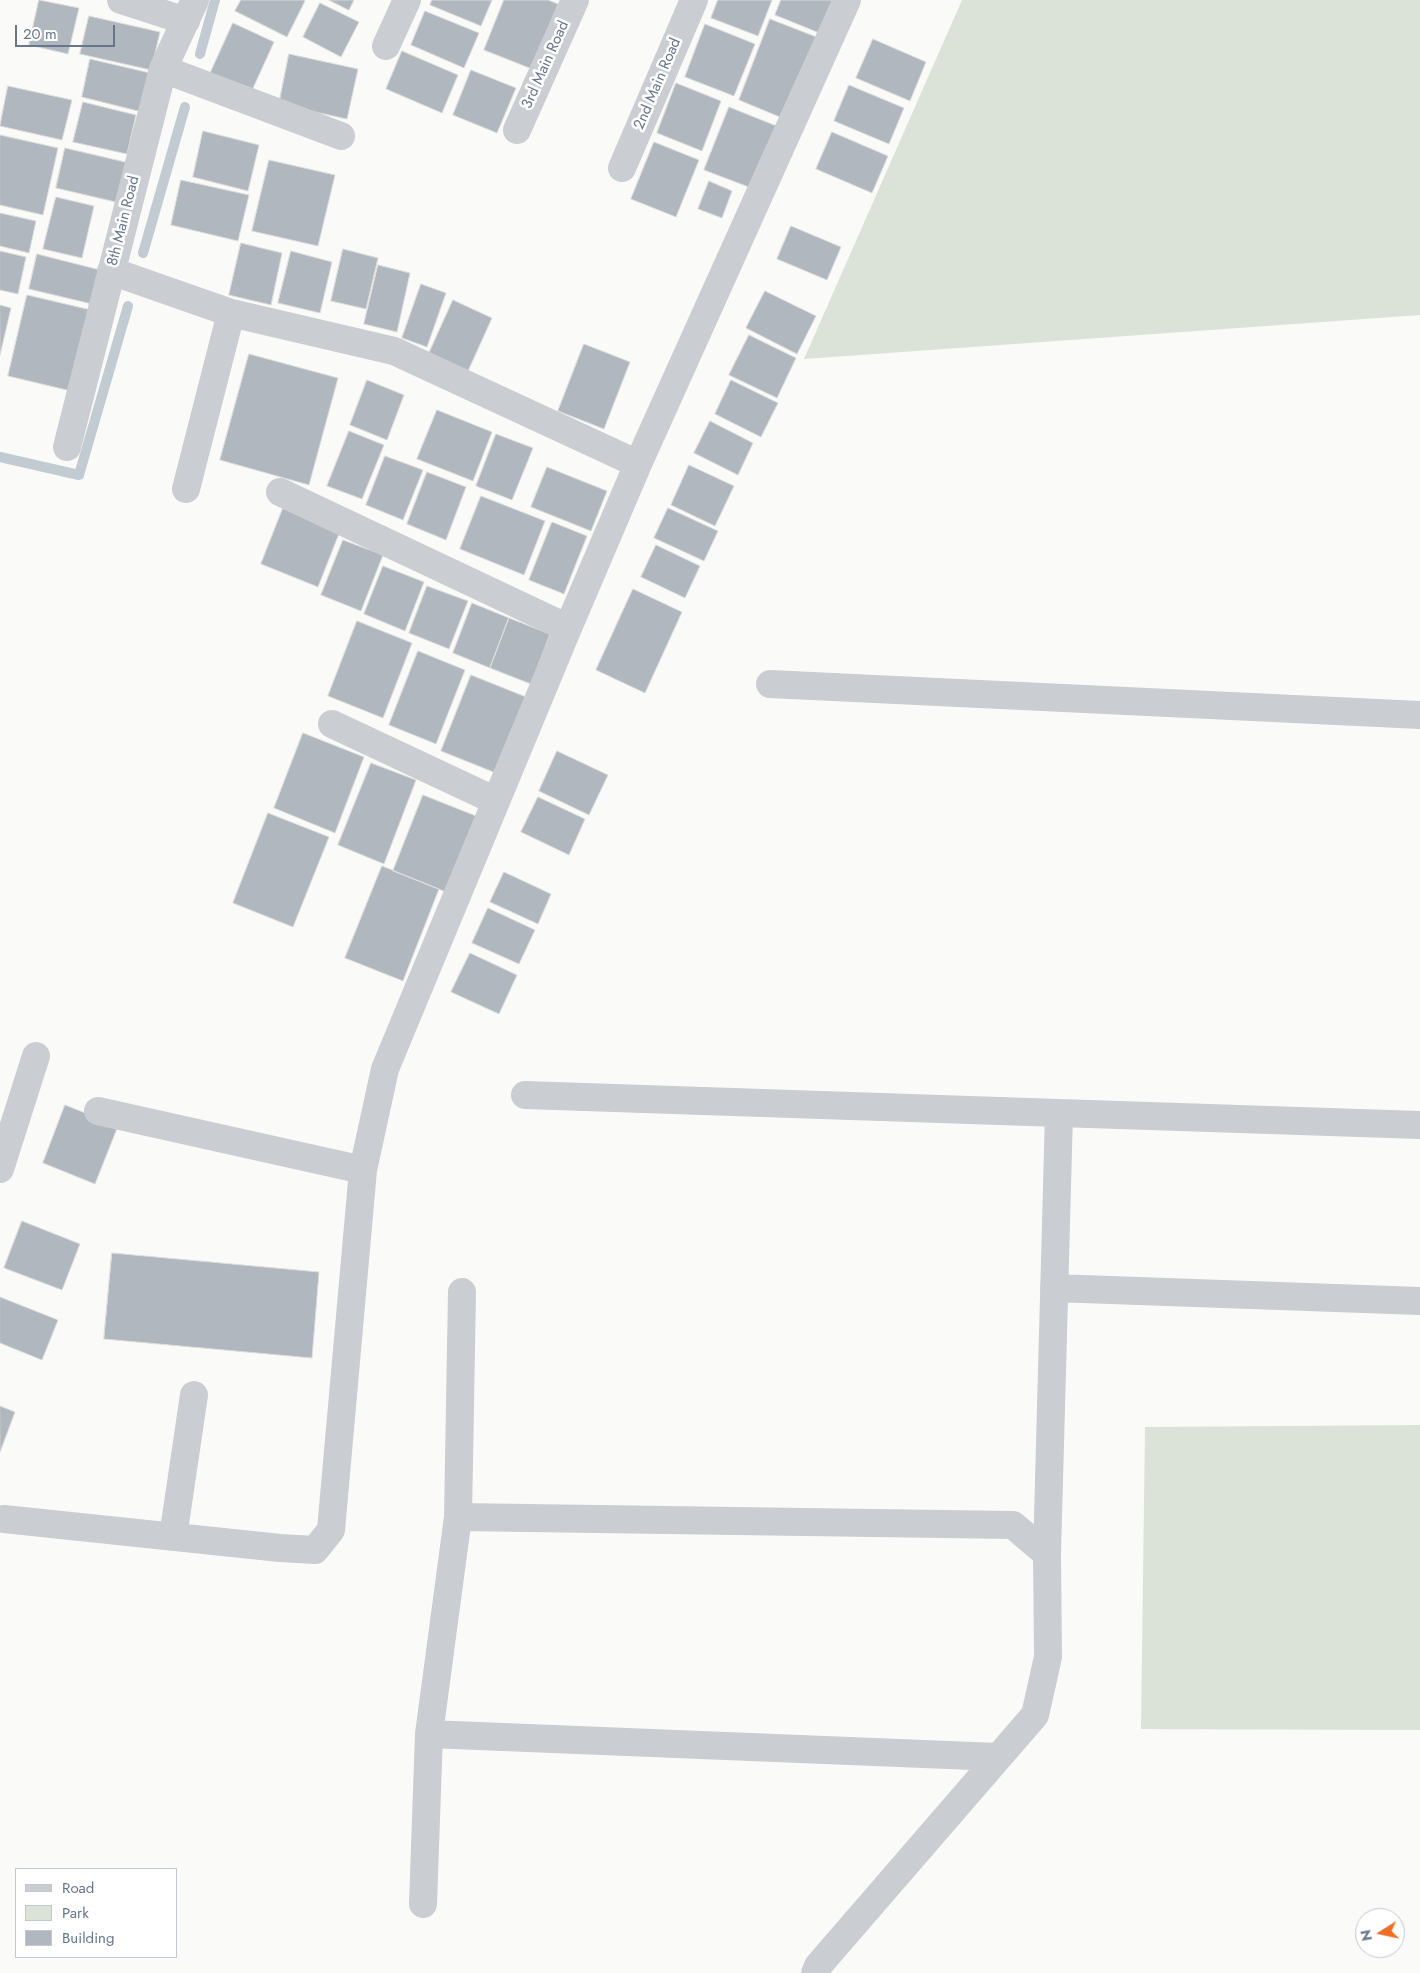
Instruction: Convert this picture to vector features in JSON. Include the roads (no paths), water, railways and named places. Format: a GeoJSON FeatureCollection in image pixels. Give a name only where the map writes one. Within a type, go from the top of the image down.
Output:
{"type":"FeatureCollection","features":[{"type":"Feature","properties":{"kind":"street"},"geometry":{"type":"LineString","coordinates":[[121,0],[191,11]]}},
{"type":"Feature","properties":{"kind":"street"},"geometry":{"type":"LineString","coordinates":[[386,46],[407,0]]}},
{"type":"Feature","properties":{"kind":"street","name":"3rd Main Road"},"geometry":{"type":"LineString","coordinates":[[517,130],[575,0]]}},
{"type":"Feature","properties":{"kind":"street","name":"2nd Main Road"},"geometry":{"type":"LineString","coordinates":[[622,168],[694,0]]}},
{"type":"Feature","properties":{"kind":"street"},"geometry":{"type":"LineString","coordinates":[[4,1519],[315,1550],[331,1530],[363,1170],[385,1069],[638,464],[847,0]]}},
{"type":"Feature","properties":{"kind":"street","name":"8th Main Road"},"geometry":{"type":"LineString","coordinates":[[67,447],[162,69],[191,11]]}},
{"type":"Feature","properties":{"kind":"street"},"geometry":{"type":"LineString","coordinates":[[162,69],[341,136]]}},
{"type":"Feature","properties":{"kind":"street"},"geometry":{"type":"LineString","coordinates":[[111,271],[231,313],[394,351],[638,464]]}},
{"type":"Feature","properties":{"kind":"street"},"geometry":{"type":"LineString","coordinates":[[186,489],[231,313]]}},
{"type":"Feature","properties":{"kind":"street"},"geometry":{"type":"LineString","coordinates":[[280,492],[568,628]]}},
{"type":"Feature","properties":{"kind":"street"},"geometry":{"type":"LineString","coordinates":[[770,684],[1420,715]]}},
{"type":"Feature","properties":{"kind":"street"},"geometry":{"type":"LineString","coordinates":[[332,724],[496,802]]}},
{"type":"Feature","properties":{"kind":"street"},"geometry":{"type":"LineString","coordinates":[[0,1169],[36,1056]]}},
{"type":"Feature","properties":{"kind":"street"},"geometry":{"type":"LineString","coordinates":[[525,1095],[1420,1125]]}},
{"type":"Feature","properties":{"kind":"street"},"geometry":{"type":"LineString","coordinates":[[98,1111],[363,1170]]}},
{"type":"Feature","properties":{"kind":"street"},"geometry":{"type":"LineString","coordinates":[[815,1973],[818,1966],[1035,1715],[1048,1657],[1047,1554],[1059,1113]]}},
{"type":"Feature","properties":{"kind":"street"},"geometry":{"type":"LineString","coordinates":[[1054,1288],[1420,1301]]}},
{"type":"Feature","properties":{"kind":"street"},"geometry":{"type":"LineString","coordinates":[[423,1904],[429,1734],[458,1517],[462,1292]]}},
{"type":"Feature","properties":{"kind":"street"},"geometry":{"type":"LineString","coordinates":[[174,1537],[194,1395]]}},
{"type":"Feature","properties":{"kind":"street"},"geometry":{"type":"LineString","coordinates":[[458,1517],[1013,1525],[1047,1554]]}},
{"type":"Feature","properties":{"kind":"street"},"geometry":{"type":"LineString","coordinates":[[429,1734],[998,1757]]}},
{"type":"Feature","properties":{"kind":"waterway"},"geometry":{"type":"LineString","coordinates":[[200,54],[215,0]]}},
{"type":"Feature","properties":{"kind":"waterway"},"geometry":{"type":"LineString","coordinates":[[143,253],[185,107]]}},
{"type":"Feature","properties":{"kind":"waterway"},"geometry":{"type":"LineString","coordinates":[[0,457],[79,475],[128,306]]}}]}
